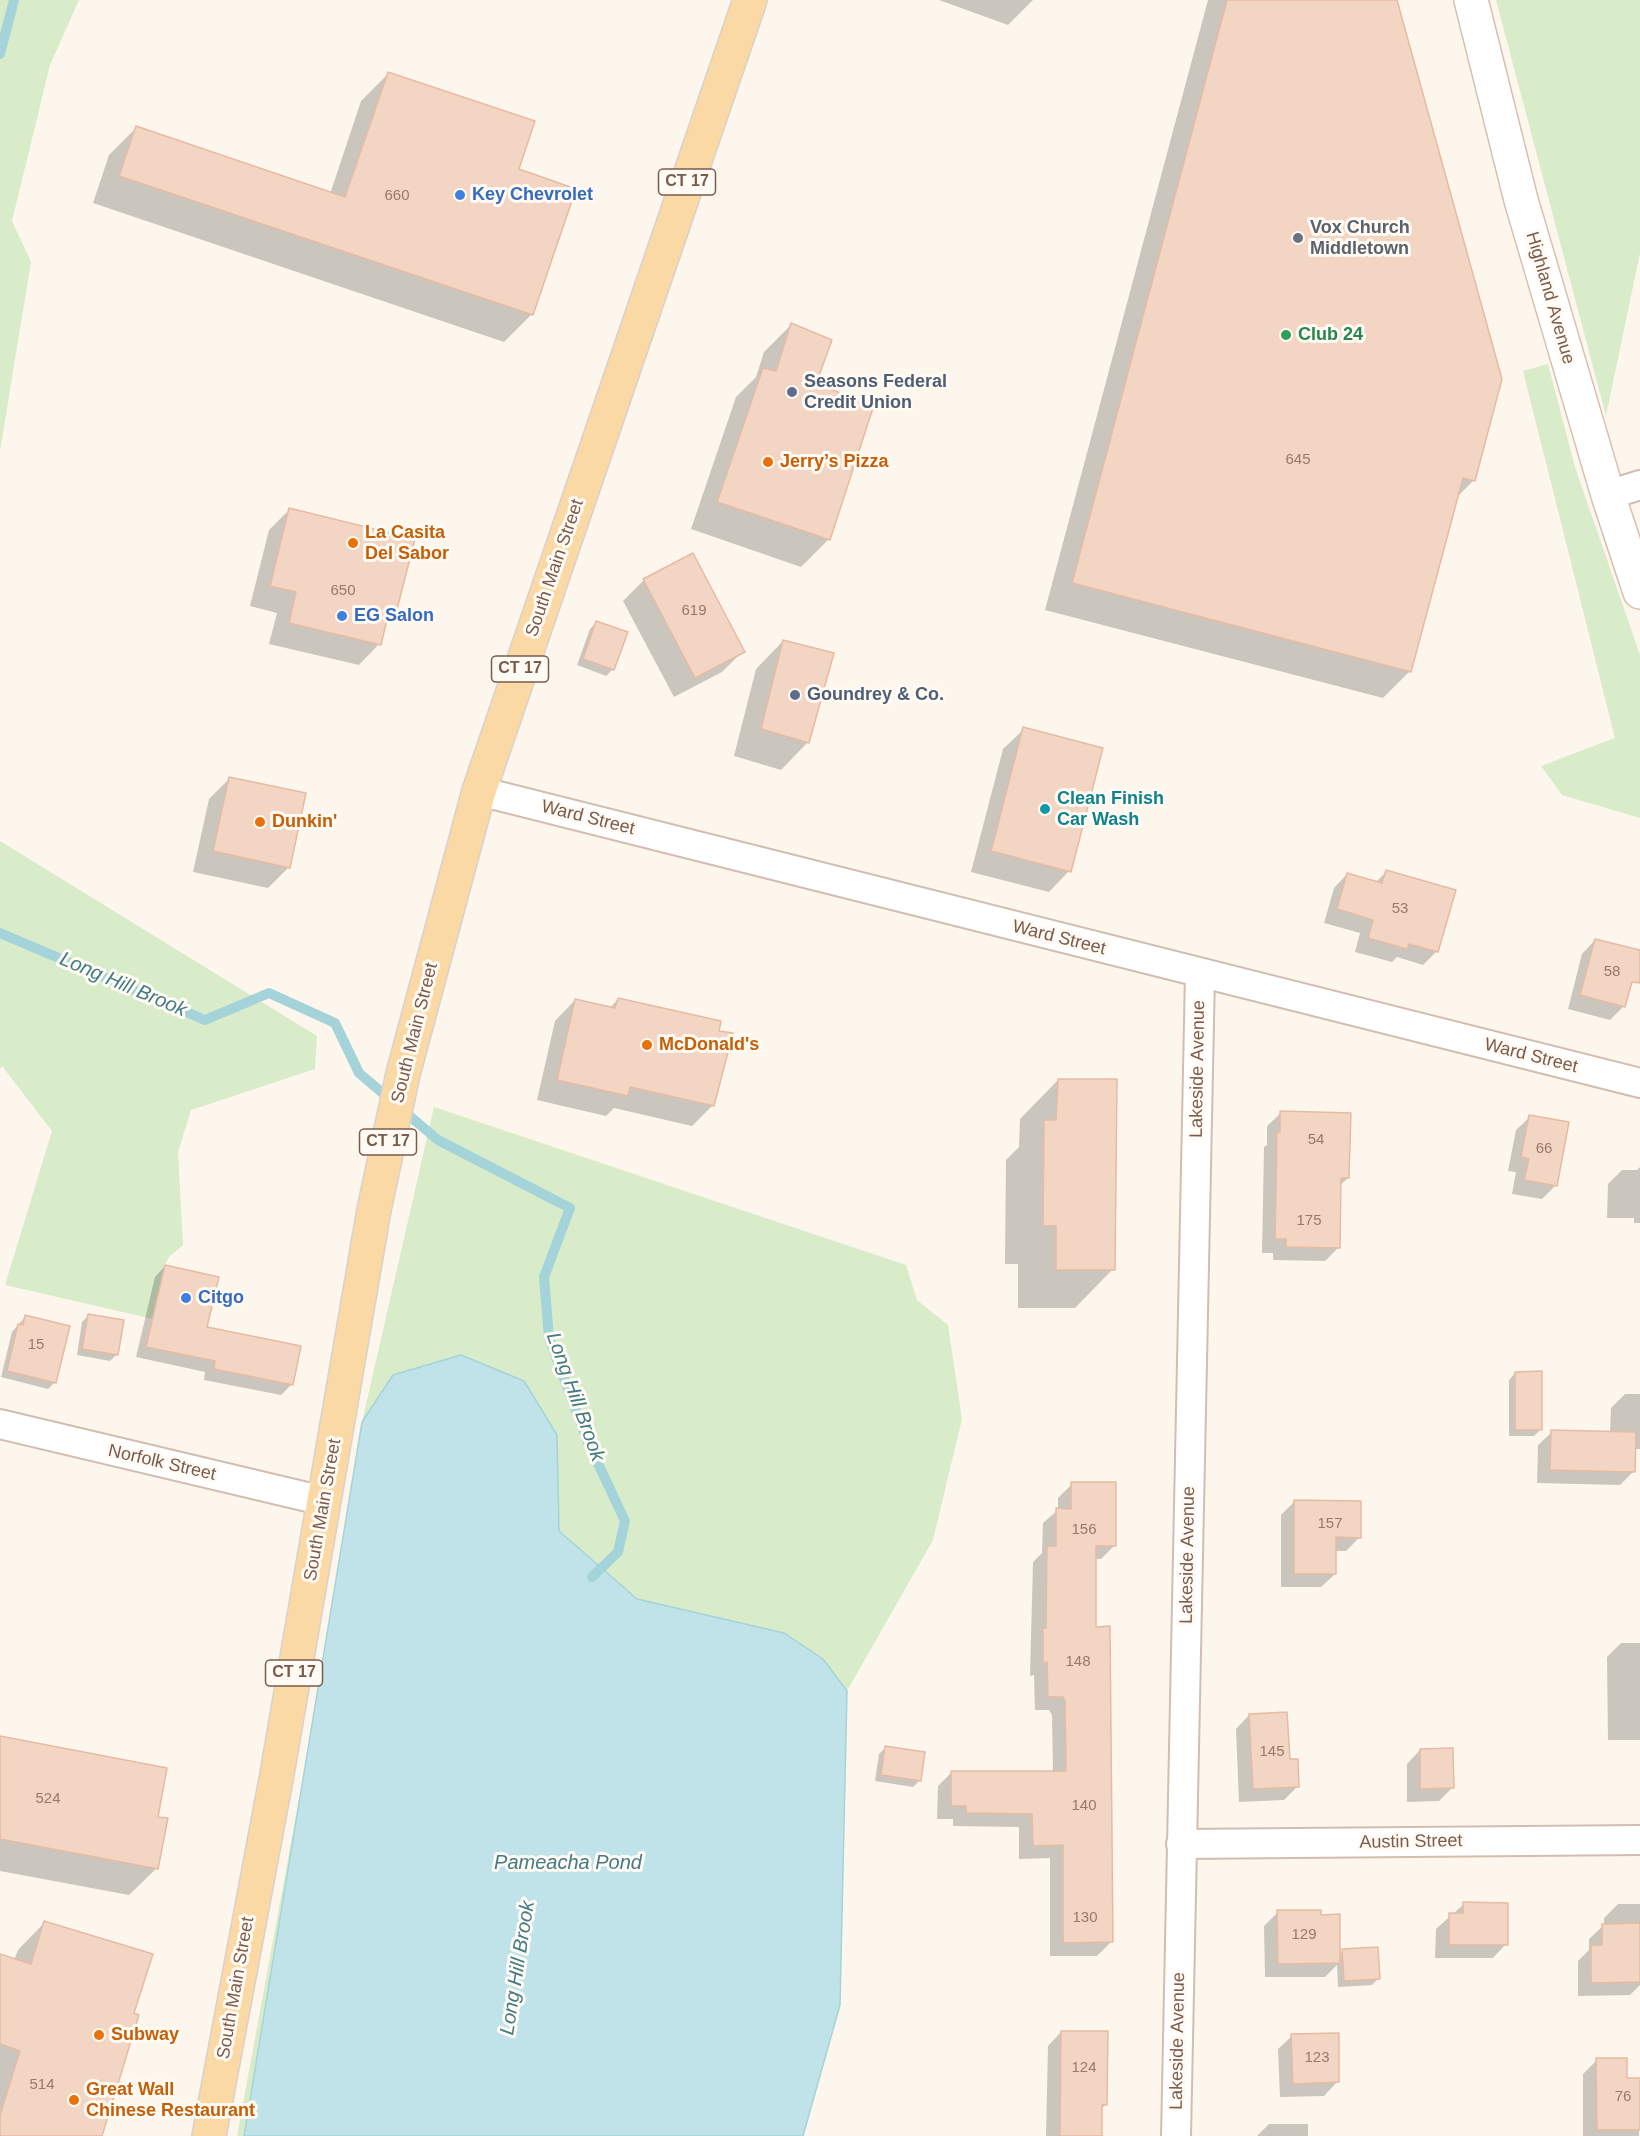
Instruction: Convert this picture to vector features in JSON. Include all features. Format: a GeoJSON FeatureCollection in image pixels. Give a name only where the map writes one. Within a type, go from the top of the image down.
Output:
{"type":"FeatureCollection","features":[{"type":"Feature","properties":{"kind":"main road","name":"South Main Street"},"geometry":{"type":"LineString","coordinates":[[209,2136],[324,1501],[374,1210],[403,1074],[479,791],[750,0]]}},
{"type":"Feature","properties":{"kind":"street","name":"Highland Avenue"},"geometry":{"type":"LineString","coordinates":[[1471,0],[1521,200],[1608,495],[1640,592]]}},
{"type":"Feature","properties":{"kind":"street"},"geometry":{"type":"LineString","coordinates":[[1608,495],[1640,485]]}},
{"type":"Feature","properties":{"kind":"street","name":"Ward Street"},"geometry":{"type":"LineString","coordinates":[[479,791],[1640,1083]]}},
{"type":"Feature","properties":{"kind":"street","name":"Lakeside Avenue"},"geometry":{"type":"LineString","coordinates":[[1176,2136],[1200,974]]}},
{"type":"Feature","properties":{"kind":"street","name":"Norfolk Street"},"geometry":{"type":"LineString","coordinates":[[0,1424],[324,1501]]}},
{"type":"Feature","properties":{"kind":"street","name":"Austin Street"},"geometry":{"type":"LineString","coordinates":[[1181,1844],[1640,1840]]}},
{"type":"Feature","properties":{"kind":"green space"},"geometry":{"type":"Polygon","coordinates":[[[0,0],[79,0],[50,65],[12,221],[31,262],[0,451],[0,0]]]}},
{"type":"Feature","properties":{"kind":"green space"},"geometry":{"type":"Polygon","coordinates":[[[1496,0],[1640,0],[1640,253],[1606,416],[1496,0]]]}},
{"type":"Feature","properties":{"kind":"green space"},"geometry":{"type":"Polygon","coordinates":[[[1548,364],[1575,467],[1640,655],[1640,818],[1562,795],[1541,766],[1615,738],[1523,371],[1548,364]]]}},
{"type":"Feature","properties":{"kind":"green space"},"geometry":{"type":"Polygon","coordinates":[[[0,841],[317,1036],[315,1069],[191,1110],[178,1152],[183,1245],[169,1257],[165,1265],[153,1319],[5,1285],[52,1131],[2,1066],[0,1069],[0,841]]]}},
{"type":"Feature","properties":{"kind":"green space"},"geometry":{"type":"Polygon","coordinates":[[[434,1107],[906,1265],[917,1300],[948,1325],[962,1419],[933,1540],[847,1691],[823,1659],[784,1633],[637,1599],[559,1531],[557,1435],[393,1375],[362,1422],[434,1107]]]}},
{"type":"Feature","properties":{"kind":"green space"},"geometry":{"type":"Polygon","coordinates":[[[306,1761],[244,2136],[237,2136],[306,1761]]]}},
{"type":"Feature","properties":{"kind":"water","name":"Pameacha Pond"},"geometry":{"type":"Polygon","coordinates":[[[461,1355],[524,1381],[557,1435],[559,1531],[637,1599],[784,1633],[823,1659],[847,1691],[840,2005],[803,2136],[244,2136],[362,1422],[393,1375],[461,1355]]]}},
{"type":"Feature","properties":{"kind":"building"},"geometry":{"type":"Polygon","coordinates":[[[1227,0],[1397,0],[1502,379],[1475,481],[1463,478],[1411,672],[1072,583],[1227,0]]]}},
{"type":"Feature","properties":{"kind":"building","name":"Key Chevrolet"},"geometry":{"type":"Polygon","coordinates":[[[388,72],[535,121],[519,169],[576,189],[533,315],[119,176],[136,126],[345,197],[388,72]]]}},
{"type":"Feature","properties":{"kind":"building"},"geometry":{"type":"Polygon","coordinates":[[[791,323],[832,340],[816,384],[874,405],[830,540],[717,502],[763,368],[776,371],[791,323]]]}},
{"type":"Feature","properties":{"kind":"building"},"geometry":{"type":"Polygon","coordinates":[[[289,508],[415,539],[395,617],[388,615],[381,645],[289,623],[296,592],[270,586],[289,508]]]}},
{"type":"Feature","properties":{"kind":"building"},"geometry":{"type":"Polygon","coordinates":[[[693,553],[745,652],[695,678],[643,579],[693,553]]]}},
{"type":"Feature","properties":{"kind":"building"},"geometry":{"type":"Polygon","coordinates":[[[596,621],[628,632],[614,670],[583,659],[596,621]]]}},
{"type":"Feature","properties":{"kind":"building"},"geometry":{"type":"Polygon","coordinates":[[[783,640],[834,653],[809,743],[761,729],[783,640]]]}},
{"type":"Feature","properties":{"kind":"building","name":"Clean Finish Car Wash"},"geometry":{"type":"Polygon","coordinates":[[[1023,727],[1103,748],[1071,872],[991,851],[1023,727]]]}},
{"type":"Feature","properties":{"kind":"building","name":"Dunkin'"},"geometry":{"type":"Polygon","coordinates":[[[229,777],[306,793],[290,868],[213,851],[229,777]]]}},
{"type":"Feature","properties":{"kind":"building"},"geometry":{"type":"Polygon","coordinates":[[[1386,870],[1456,890],[1438,952],[1409,944],[1407,949],[1368,938],[1373,920],[1337,909],[1347,873],[1382,883],[1386,870]]]}},
{"type":"Feature","properties":{"kind":"building"},"geometry":{"type":"Polygon","coordinates":[[[1595,939],[1640,950],[1640,983],[1632,982],[1625,1007],[1580,995],[1595,939]]]}},
{"type":"Feature","properties":{"kind":"building","name":"McDonald's"},"geometry":{"type":"Polygon","coordinates":[[[618,998],[721,1021],[719,1031],[733,1033],[714,1106],[630,1087],[628,1096],[557,1080],[575,999],[615,1008],[618,998]]]}},
{"type":"Feature","properties":{"kind":"building"},"geometry":{"type":"Polygon","coordinates":[[[1058,1079],[1117,1079],[1115,1270],[1056,1270],[1056,1226],[1043,1226],[1044,1120],[1056,1120],[1058,1079]]]}},
{"type":"Feature","properties":{"kind":"building"},"geometry":{"type":"Polygon","coordinates":[[[1280,1111],[1351,1113],[1349,1178],[1341,1178],[1340,1248],[1286,1247],[1286,1239],[1275,1239],[1277,1132],[1280,1132],[1280,1111]]]}},
{"type":"Feature","properties":{"kind":"building"},"geometry":{"type":"Polygon","coordinates":[[[1529,1115],[1569,1122],[1557,1186],[1524,1180],[1529,1159],[1521,1157],[1529,1115]]]}},
{"type":"Feature","properties":{"kind":"building"},"geometry":{"type":"Polygon","coordinates":[[[165,1265],[219,1277],[207,1327],[301,1346],[293,1385],[214,1369],[215,1361],[146,1347],[165,1265]]]}},
{"type":"Feature","properties":{"kind":"building"},"geometry":{"type":"Polygon","coordinates":[[[88,1314],[124,1320],[118,1355],[82,1349],[88,1314]]]}},
{"type":"Feature","properties":{"kind":"building"},"geometry":{"type":"Polygon","coordinates":[[[25,1315],[70,1326],[56,1383],[7,1371],[18,1324],[23,1325],[25,1315]]]}},
{"type":"Feature","properties":{"kind":"building"},"geometry":{"type":"Polygon","coordinates":[[[1542,1371],[1542,1430],[1515,1430],[1515,1372],[1542,1371]]]}},
{"type":"Feature","properties":{"kind":"building"},"geometry":{"type":"Polygon","coordinates":[[[1551,1430],[1636,1432],[1635,1472],[1550,1470],[1551,1430]]]}},
{"type":"Feature","properties":{"kind":"building"},"geometry":{"type":"Polygon","coordinates":[[[1071,1482],[1116,1482],[1116,1546],[1096,1546],[1096,1627],[1110,1626],[1113,1942],[1063,1943],[1063,1845],[1033,1846],[1032,1814],[966,1813],[966,1806],[951,1806],[951,1771],[1066,1771],[1065,1701],[1063,1697],[1048,1697],[1047,1662],[1043,1663],[1043,1628],[1046,1628],[1047,1546],[1056,1546],[1056,1508],[1071,1509],[1071,1482]]]}},
{"type":"Feature","properties":{"kind":"building"},"geometry":{"type":"Polygon","coordinates":[[[1294,1500],[1361,1501],[1361,1538],[1336,1537],[1336,1574],[1294,1574],[1294,1500]]]}},
{"type":"Feature","properties":{"kind":"building"},"geometry":{"type":"Polygon","coordinates":[[[1287,1712],[1290,1759],[1298,1759],[1299,1787],[1253,1789],[1249,1714],[1287,1712]]]}},
{"type":"Feature","properties":{"kind":"building"},"geometry":{"type":"Polygon","coordinates":[[[0,1736],[167,1768],[158,1817],[168,1818],[158,1869],[0,1839],[0,1736]]]}},
{"type":"Feature","properties":{"kind":"building"},"geometry":{"type":"Polygon","coordinates":[[[885,1746],[925,1752],[921,1781],[881,1775],[885,1746]]]}},
{"type":"Feature","properties":{"kind":"building"},"geometry":{"type":"Polygon","coordinates":[[[1453,1748],[1454,1788],[1420,1789],[1420,1749],[1453,1748]]]}},
{"type":"Feature","properties":{"kind":"building"},"geometry":{"type":"Polygon","coordinates":[[[1463,1902],[1508,1903],[1508,1945],[1449,1945],[1449,1913],[1463,1913],[1463,1902]]]}},
{"type":"Feature","properties":{"kind":"building"},"geometry":{"type":"Polygon","coordinates":[[[1277,1910],[1321,1910],[1321,1915],[1340,1914],[1340,1963],[1278,1964],[1277,1910]]]}},
{"type":"Feature","properties":{"kind":"building"},"geometry":{"type":"Polygon","coordinates":[[[44,1921],[153,1954],[134,2013],[139,2015],[102,2136],[0,2136],[0,2115],[20,2051],[0,2044],[0,1954],[31,1964],[44,1921]]]}},
{"type":"Feature","properties":{"kind":"building"},"geometry":{"type":"Polygon","coordinates":[[[1640,1923],[1640,1982],[1591,1983],[1591,1945],[1602,1945],[1602,1924],[1640,1923]]]}},
{"type":"Feature","properties":{"kind":"building"},"geometry":{"type":"Polygon","coordinates":[[[1378,1947],[1380,1979],[1344,1981],[1342,1949],[1378,1947]]]}},
{"type":"Feature","properties":{"kind":"building"},"geometry":{"type":"Polygon","coordinates":[[[1061,2031],[1108,2031],[1107,2105],[1102,2105],[1102,2136],[1060,2136],[1061,2031]]]}},
{"type":"Feature","properties":{"kind":"building"},"geometry":{"type":"Polygon","coordinates":[[[1339,2033],[1339,2082],[1293,2084],[1291,2034],[1339,2033]]]}},
{"type":"Feature","properties":{"kind":"building"},"geometry":{"type":"Polygon","coordinates":[[[1596,2058],[1627,2058],[1627,2078],[1640,2078],[1640,2130],[1597,2130],[1596,2058]]]}},
{"type":"Feature","properties":{"kind":"waterway","name":"Long Hill Brook"},"geometry":{"type":"LineString","coordinates":[[0,54],[14,0]]}},
{"type":"Feature","properties":{"kind":"waterway","name":"Long Hill Brook"},"geometry":{"type":"LineString","coordinates":[[0,933],[205,1020],[269,993],[335,1023],[359,1073],[438,1140],[570,1208],[544,1277],[549,1338],[587,1440],[625,1521],[618,1552],[592,1577]]}},
{"type":"Feature","properties":{"kind":"place","name":"Key Chevrolet"},"geometry":{"type":"Point","coordinates":[460,195]}},
{"type":"Feature","properties":{"kind":"place","name":"Vox Church Middletown"},"geometry":{"type":"Point","coordinates":[1298,238]}},
{"type":"Feature","properties":{"kind":"place","name":"Club 24"},"geometry":{"type":"Point","coordinates":[1286,335]}},
{"type":"Feature","properties":{"kind":"place","name":"Seasons Federal Credit Union"},"geometry":{"type":"Point","coordinates":[792,392]}},
{"type":"Feature","properties":{"kind":"place","name":"Jerry’s Pizza"},"geometry":{"type":"Point","coordinates":[768,462]}},
{"type":"Feature","properties":{"kind":"place","name":"La Casita Del Sabor"},"geometry":{"type":"Point","coordinates":[353,543]}},
{"type":"Feature","properties":{"kind":"place","name":"EG Salon"},"geometry":{"type":"Point","coordinates":[342,616]}},
{"type":"Feature","properties":{"kind":"place","name":"Goundrey & Co."},"geometry":{"type":"Point","coordinates":[795,695]}},
{"type":"Feature","properties":{"kind":"place","name":"Clean Finish Car Wash"},"geometry":{"type":"Point","coordinates":[1045,809]}},
{"type":"Feature","properties":{"kind":"place","name":"Dunkin'"},"geometry":{"type":"Point","coordinates":[260,822]}},
{"type":"Feature","properties":{"kind":"place","name":"McDonald's"},"geometry":{"type":"Point","coordinates":[647,1045]}},
{"type":"Feature","properties":{"kind":"place","name":"Citgo"},"geometry":{"type":"Point","coordinates":[186,1298]}},
{"type":"Feature","properties":{"kind":"place","name":"Subway"},"geometry":{"type":"Point","coordinates":[99,2035]}},
{"type":"Feature","properties":{"kind":"place","name":"Great Wall Chinese Restaurant"},"geometry":{"type":"Point","coordinates":[74,2100]}}]}
